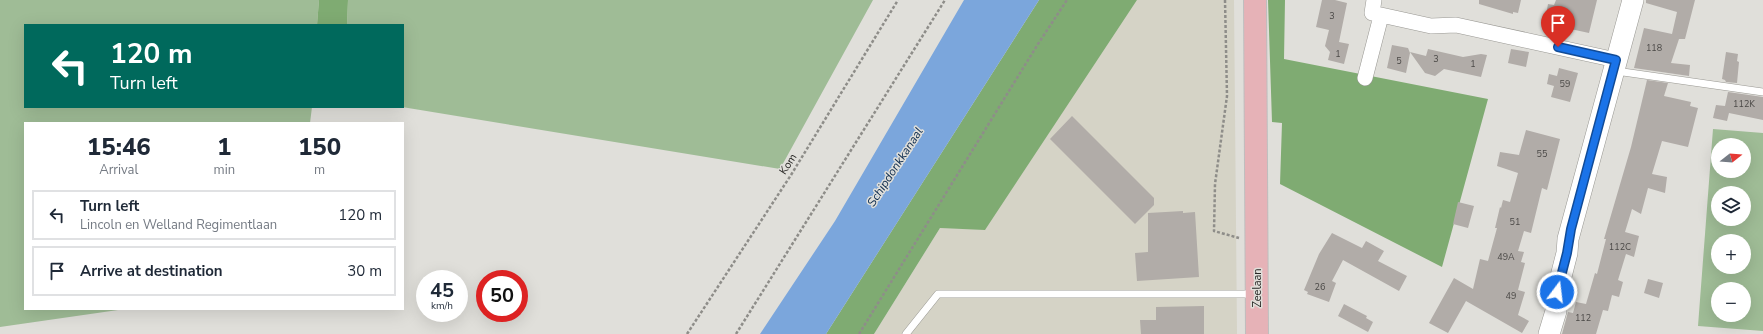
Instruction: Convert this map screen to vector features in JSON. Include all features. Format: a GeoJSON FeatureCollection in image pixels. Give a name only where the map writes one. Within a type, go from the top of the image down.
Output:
{"type":"FeatureCollection","features":[{"type":"Feature","properties":{"kind":"main road","name":"Zeelaan"},"geometry":{"type":"LineString","coordinates":[[1255,0],[1257,334]]}},
{"type":"Feature","properties":{"kind":"main road"},"geometry":{"type":"LineString","coordinates":[[1549,334],[1556,311],[1557,292],[1567,253],[1568,239],[1633,0]]}},
{"type":"Feature","properties":{"kind":"main road"},"geometry":{"type":"LineString","coordinates":[[1541,334],[1548,307],[1548,289],[1555,263],[1561,249],[1568,239]]}},
{"type":"Feature","properties":{"kind":"street"},"geometry":{"type":"LineString","coordinates":[[1365,78],[1376,10],[1431,26],[1456,25],[1615,65]]}},
{"type":"Feature","properties":{"kind":"lane"},"geometry":{"type":"LineString","coordinates":[[1615,65],[1763,92]]}},
{"type":"Feature","properties":{"kind":"lane"},"geometry":{"type":"LineString","coordinates":[[906,334],[938,294],[1257,294]]}},
{"type":"Feature","properties":{"kind":"path","name":"Kom"},"geometry":{"type":"LineString","coordinates":[[687,334],[791,175],[898,0]]}},
{"type":"Feature","properties":{"kind":"path"},"geometry":{"type":"LineString","coordinates":[[736,334],[944,0]]}},
{"type":"Feature","properties":{"kind":"path"},"geometry":{"type":"LineString","coordinates":[[859,334],[1034,50],[1067,0]]}},
{"type":"Feature","properties":{"kind":"path"},"geometry":{"type":"LineString","coordinates":[[1225,0],[1227,96],[1215,184],[1214,231],[1257,242]]}},
{"type":"Feature","properties":{"kind":"shaded area"},"geometry":{"type":"Polygon","coordinates":[[[1137,0],[1234,0],[1237,334],[874,334],[940,228],[985,229],[1137,0]]]}},
{"type":"Feature","properties":{"kind":"green space"},"geometry":{"type":"Polygon","coordinates":[[[0,0],[319,0],[317,24],[24,24],[24,108],[312,108],[310,122],[24,122],[24,310],[118,310],[0,327],[0,0]]]}},
{"type":"Feature","properties":{"kind":"green space"},"geometry":{"type":"Polygon","coordinates":[[[319,0],[348,0],[347,24],[317,24],[319,0]]]}},
{"type":"Feature","properties":{"kind":"green space"},"geometry":{"type":"Polygon","coordinates":[[[348,0],[873,0],[780,169],[404,107],[404,24],[347,24],[348,0]]]}},
{"type":"Feature","properties":{"kind":"green space"},"geometry":{"type":"Polygon","coordinates":[[[1039,0],[1137,0],[985,230],[940,228],[874,334],[826,334],[1039,0]]]}},
{"type":"Feature","properties":{"kind":"green space"},"geometry":{"type":"Polygon","coordinates":[[[1268,0],[1285,0],[1284,59],[1488,99],[1442,267],[1280,184],[1282,123],[1272,122],[1268,0]]]}},
{"type":"Feature","properties":{"kind":"green space"},"geometry":{"type":"Polygon","coordinates":[[[1713,129],[1763,133],[1763,331],[1698,326],[1711,155],[1711,178],[1751,178],[1751,138],[1712,138],[1713,129]]]}},
{"type":"Feature","properties":{"kind":"water","name":"Schipdonkkanaal"},"geometry":{"type":"Polygon","coordinates":[[[964,0],[1039,0],[826,334],[760,334],[835,221],[964,0]]]}},
{"type":"Feature","properties":{"kind":"building"},"geometry":{"type":"Polygon","coordinates":[[[1322,0],[1335,0],[1347,3],[1339,42],[1349,44],[1344,64],[1328,60],[1330,52],[1325,46],[1329,30],[1316,27],[1322,0]]]}},
{"type":"Feature","properties":{"kind":"building"},"geometry":{"type":"Polygon","coordinates":[[[1479,0],[1521,0],[1518,13],[1513,12],[1513,14],[1479,4],[1479,0]]]}},
{"type":"Feature","properties":{"kind":"building"},"geometry":{"type":"Polygon","coordinates":[[[1556,0],[1597,0],[1589,33],[1566,28],[1564,38],[1549,35],[1552,17],[1546,15],[1548,4],[1554,5],[1556,0]]]}},
{"type":"Feature","properties":{"kind":"building"},"geometry":{"type":"Polygon","coordinates":[[[1646,0],[1695,0],[1685,39],[1679,39],[1671,63],[1690,65],[1689,76],[1634,68],[1644,28],[1672,34],[1677,12],[1646,3],[1646,0]]]}},
{"type":"Feature","properties":{"kind":"building"},"geometry":{"type":"Polygon","coordinates":[[[1392,45],[1408,48],[1410,53],[1406,73],[1387,68],[1392,45]]]}},
{"type":"Feature","properties":{"kind":"building"},"geometry":{"type":"Polygon","coordinates":[[[1428,49],[1463,57],[1481,54],[1487,55],[1481,77],[1444,69],[1435,76],[1425,73],[1410,52],[1426,56],[1428,49]]]}},
{"type":"Feature","properties":{"kind":"building"},"geometry":{"type":"Polygon","coordinates":[[[1511,49],[1529,52],[1526,67],[1508,63],[1511,49]]]}},
{"type":"Feature","properties":{"kind":"building"},"geometry":{"type":"Polygon","coordinates":[[[1726,52],[1738,54],[1737,61],[1739,62],[1737,83],[1726,82],[1722,79],[1726,52]]]}},
{"type":"Feature","properties":{"kind":"building"},"geometry":{"type":"Polygon","coordinates":[[[1559,68],[1578,73],[1570,102],[1551,97],[1554,86],[1547,84],[1549,74],[1557,76],[1559,68]]]}},
{"type":"Feature","properties":{"kind":"building"},"geometry":{"type":"Polygon","coordinates":[[[1647,80],[1668,83],[1664,96],[1691,102],[1690,106],[1698,108],[1688,147],[1662,141],[1652,174],[1667,177],[1665,193],[1648,188],[1641,214],[1632,209],[1625,232],[1639,236],[1634,257],[1626,254],[1618,280],[1623,282],[1619,297],[1612,295],[1608,311],[1603,310],[1596,334],[1562,334],[1568,312],[1573,313],[1576,302],[1586,304],[1595,273],[1597,274],[1606,239],[1604,239],[1631,147],[1647,80]]]}},
{"type":"Feature","properties":{"kind":"building"},"geometry":{"type":"Polygon","coordinates":[[[1728,92],[1763,97],[1763,120],[1729,113],[1727,121],[1713,118],[1716,105],[1725,106],[1728,92]]]}},
{"type":"Feature","properties":{"kind":"building"},"geometry":{"type":"Polygon","coordinates":[[[1072,116],[1154,198],[1154,205],[1135,224],[1050,139],[1072,116]]]}},
{"type":"Feature","properties":{"kind":"building"},"geometry":{"type":"Polygon","coordinates":[[[1526,130],[1560,139],[1547,190],[1542,188],[1531,233],[1524,231],[1518,251],[1524,252],[1521,262],[1525,263],[1518,290],[1525,292],[1518,315],[1529,321],[1522,333],[1466,301],[1448,333],[1429,323],[1454,278],[1473,289],[1480,259],[1488,261],[1497,228],[1495,228],[1500,207],[1501,208],[1503,200],[1510,202],[1518,173],[1497,166],[1500,152],[1519,155],[1526,130]]]}},
{"type":"Feature","properties":{"kind":"building"},"geometry":{"type":"Polygon","coordinates":[[[1458,202],[1474,206],[1468,228],[1453,224],[1458,202]]]}},
{"type":"Feature","properties":{"kind":"building"},"geometry":{"type":"Polygon","coordinates":[[[1183,211],[1183,213],[1195,212],[1199,277],[1137,281],[1135,253],[1148,252],[1148,213],[1183,211]]]}},
{"type":"Feature","properties":{"kind":"building"},"geometry":{"type":"Polygon","coordinates":[[[1332,233],[1362,248],[1366,241],[1384,251],[1378,261],[1407,276],[1399,291],[1343,260],[1332,281],[1336,283],[1329,302],[1307,294],[1308,292],[1304,290],[1319,254],[1332,233]]]}},
{"type":"Feature","properties":{"kind":"building"},"geometry":{"type":"Polygon","coordinates":[[[1648,279],[1663,283],[1659,298],[1644,293],[1648,279]]]}},
{"type":"Feature","properties":{"kind":"building"},"geometry":{"type":"Polygon","coordinates":[[[1344,304],[1367,316],[1366,318],[1373,322],[1368,332],[1338,316],[1344,304]]]}},
{"type":"Feature","properties":{"kind":"building"},"geometry":{"type":"Polygon","coordinates":[[[1204,306],[1204,334],[1141,334],[1140,320],[1156,320],[1156,307],[1204,306]]]}},
{"type":"Feature","properties":{"kind":"route"},"geometry":{"type":"LineString","coordinates":[[1557,292],[1567,253],[1568,239],[1616,60],[1558,47]]}}]}
